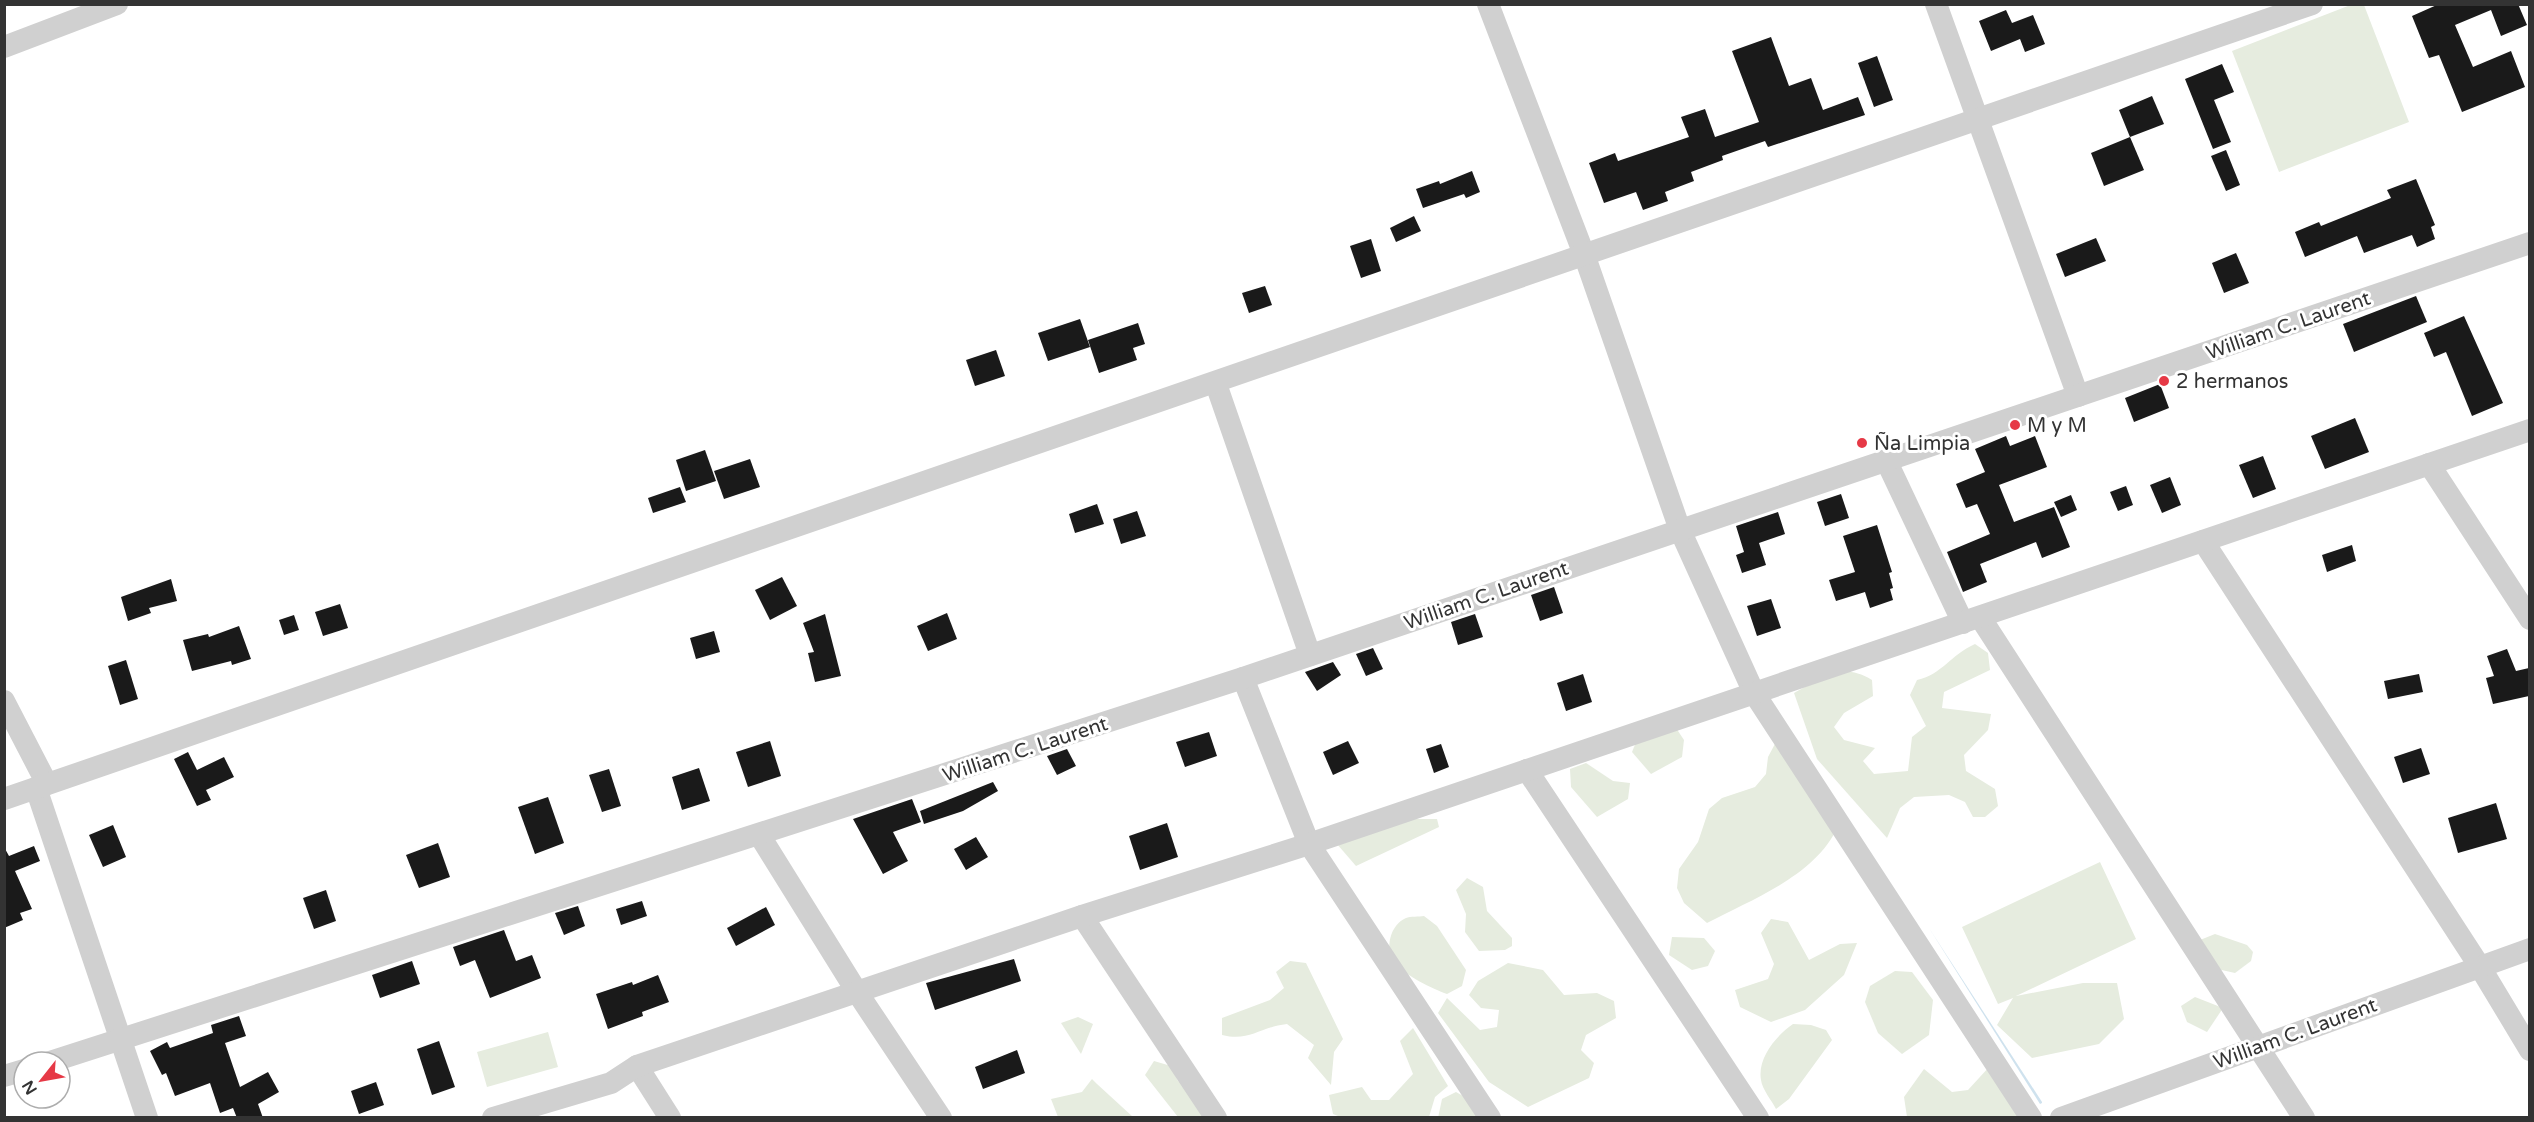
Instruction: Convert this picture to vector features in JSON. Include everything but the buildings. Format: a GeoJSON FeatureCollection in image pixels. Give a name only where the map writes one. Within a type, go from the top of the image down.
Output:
{"type":"FeatureCollection","features":[{"type":"Feature","properties":{"kind":"street"},"geometry":{"type":"LineString","coordinates":[[4,46],[117,4]]}},
{"type":"Feature","properties":{"kind":"street"},"geometry":{"type":"LineString","coordinates":[[1488,4],[1585,257],[1680,530],[1754,693],[2031,1118]]}},
{"type":"Feature","properties":{"kind":"street"},"geometry":{"type":"LineString","coordinates":[[1936,4],[2078,396]]}},
{"type":"Feature","properties":{"kind":"street"},"geometry":{"type":"LineString","coordinates":[[4,799],[1585,257],[2312,4]]}},
{"type":"Feature","properties":{"kind":"street","name":"William C. Laurent"},"geometry":{"type":"LineString","coordinates":[[72,1055],[760,836],[1244,678],[2529,243]]}},
{"type":"Feature","properties":{"kind":"street"},"geometry":{"type":"LineString","coordinates":[[1216,384],[1310,655]]}},
{"type":"Feature","properties":{"kind":"street"},"geometry":{"type":"LineString","coordinates":[[494,1118],[611,1083],[637,1066],[1082,916],[1309,844],[2529,430]]}},
{"type":"Feature","properties":{"kind":"street"},"geometry":{"type":"LineString","coordinates":[[1886,460],[1971,620],[2304,1118]]}},
{"type":"Feature","properties":{"kind":"street"},"geometry":{"type":"LineString","coordinates":[[2429,464],[2529,619]]}},
{"type":"Feature","properties":{"kind":"street"},"geometry":{"type":"LineString","coordinates":[[2203,541],[2480,967],[2529,1050]]}},
{"type":"Feature","properties":{"kind":"street"},"geometry":{"type":"LineString","coordinates":[[1244,678],[1309,844],[1490,1118]]}},
{"type":"Feature","properties":{"kind":"street"},"geometry":{"type":"LineString","coordinates":[[4,701],[41,786],[120,1040],[147,1118]]}},
{"type":"Feature","properties":{"kind":"street"},"geometry":{"type":"LineString","coordinates":[[1527,770],[1758,1118]]}},
{"type":"Feature","properties":{"kind":"street"},"geometry":{"type":"LineString","coordinates":[[760,836],[857,992],[941,1118]]}},
{"type":"Feature","properties":{"kind":"street"},"geometry":{"type":"LineString","coordinates":[[1082,916],[1216,1118]]}},
{"type":"Feature","properties":{"kind":"street","name":"William C. Laurent"},"geometry":{"type":"LineString","coordinates":[[2061,1118],[2529,950]]}},
{"type":"Feature","properties":{"kind":"street"},"geometry":{"type":"LineString","coordinates":[[637,1066],[670,1118]]}},
{"type":"Feature","properties":{"kind":"shaded area"},"geometry":{"type":"Polygon","coordinates":[[[2353,4],[2364,5],[2409,122],[2279,172],[2232,51],[2353,4]]]}},
{"type":"Feature","properties":{"kind":"shaded area"},"geometry":{"type":"Polygon","coordinates":[[[1975,644],[1988,653],[1990,670],[1944,692],[1942,708],[1991,714],[1988,730],[1964,755],[1966,771],[1995,789],[1998,806],[1985,817],[1973,817],[1965,802],[1949,795],[1914,797],[1900,808],[1887,838],[1817,759],[1794,693],[1823,677],[1841,672],[1861,674],[1872,680],[1873,696],[1844,713],[1834,727],[1844,740],[1875,748],[1863,761],[1874,774],[1908,771],[1912,737],[1926,726],[1910,695],[1917,680],[1934,673],[1966,648],[1975,644]]]}},
{"type":"Feature","properties":{"kind":"shaded area"},"geometry":{"type":"Polygon","coordinates":[[[1674,725],[1684,740],[1682,757],[1651,774],[1632,752],[1639,735],[1674,725]]]}},
{"type":"Feature","properties":{"kind":"shaded area"},"geometry":{"type":"Polygon","coordinates":[[[1776,742],[1838,826],[1828,844],[1799,872],[1762,895],[1707,923],[1684,903],[1677,888],[1679,869],[1698,842],[1709,809],[1722,798],[1755,787],[1766,774],[1768,757],[1776,742]]]}},
{"type":"Feature","properties":{"kind":"shaded area"},"geometry":{"type":"Polygon","coordinates":[[[1586,763],[1613,781],[1630,783],[1628,799],[1597,817],[1571,787],[1570,769],[1586,763]]]}},
{"type":"Feature","properties":{"kind":"shaded area"},"geometry":{"type":"Polygon","coordinates":[[[1366,819],[1437,819],[1439,827],[1356,866],[1337,844],[1366,819]]]}},
{"type":"Feature","properties":{"kind":"shaded area"},"geometry":{"type":"Polygon","coordinates":[[[2100,862],[2136,939],[2016,996],[2083,983],[2117,983],[2124,1019],[2099,1044],[2032,1058],[1997,1025],[2013,998],[1998,1004],[1962,927],[2100,862]]]}},
{"type":"Feature","properties":{"kind":"shaded area"},"geometry":{"type":"Polygon","coordinates":[[[1467,878],[1483,887],[1487,911],[1512,938],[1512,946],[1505,950],[1479,951],[1465,932],[1466,914],[1456,890],[1467,878]]]}},
{"type":"Feature","properties":{"kind":"shaded area"},"geometry":{"type":"Polygon","coordinates":[[[1424,916],[1437,926],[1466,970],[1462,986],[1447,994],[1399,968],[1390,951],[1390,938],[1400,921],[1408,917],[1424,916]]]}},
{"type":"Feature","properties":{"kind":"shaded area"},"geometry":{"type":"Polygon","coordinates":[[[1771,919],[1788,922],[1809,960],[1840,944],[1857,943],[1844,975],[1805,1010],[1771,1022],[1740,1007],[1735,990],[1768,979],[1774,964],[1761,933],[1771,919]]]}},
{"type":"Feature","properties":{"kind":"shaded area"},"geometry":{"type":"Polygon","coordinates":[[[2215,934],[2247,945],[2253,952],[2251,961],[2235,973],[2204,966],[2200,940],[2215,934]]]}},
{"type":"Feature","properties":{"kind":"shaded area"},"geometry":{"type":"Polygon","coordinates":[[[1672,937],[1704,938],[1715,951],[1708,966],[1692,970],[1669,955],[1672,937]]]}},
{"type":"Feature","properties":{"kind":"shaded area"},"geometry":{"type":"Polygon","coordinates":[[[1290,961],[1306,963],[1343,1039],[1334,1052],[1331,1085],[1308,1058],[1314,1045],[1287,1024],[1240,1037],[1222,1035],[1222,1018],[1270,1000],[1284,988],[1276,972],[1290,961]]]}},
{"type":"Feature","properties":{"kind":"shaded area"},"geometry":{"type":"Polygon","coordinates":[[[1508,963],[1543,970],[1564,995],[1597,993],[1614,1001],[1616,1018],[1586,1035],[1581,1050],[1594,1063],[1589,1078],[1528,1107],[1489,1082],[1438,1013],[1447,998],[1480,1030],[1497,1027],[1499,1010],[1481,1008],[1469,995],[1478,981],[1508,963]]]}},
{"type":"Feature","properties":{"kind":"shaded area"},"geometry":{"type":"Polygon","coordinates":[[[1895,971],[1912,972],[1933,1000],[1929,1035],[1902,1054],[1878,1033],[1865,1002],[1870,986],[1895,971]]]}},
{"type":"Feature","properties":{"kind":"shaded area"},"geometry":{"type":"Polygon","coordinates":[[[2195,997],[2223,1008],[2207,1032],[2187,1022],[2181,1006],[2195,997]]]}},
{"type":"Feature","properties":{"kind":"shaded area"},"geometry":{"type":"Polygon","coordinates":[[[1078,1017],[1093,1024],[1081,1054],[1061,1023],[1078,1017]]]}},
{"type":"Feature","properties":{"kind":"shaded area"},"geometry":{"type":"Polygon","coordinates":[[[1793,1024],[1811,1025],[1826,1030],[1832,1040],[1789,1099],[1776,1109],[1762,1084],[1762,1064],[1775,1041],[1793,1024]]]}},
{"type":"Feature","properties":{"kind":"shaded area"},"geometry":{"type":"Polygon","coordinates":[[[1413,1028],[1448,1086],[1435,1097],[1429,1117],[1343,1118],[1333,1114],[1329,1095],[1362,1087],[1371,1100],[1389,1100],[1413,1074],[1400,1041],[1413,1028]]]}},
{"type":"Feature","properties":{"kind":"shaded area"},"geometry":{"type":"Polygon","coordinates":[[[548,1032],[558,1067],[487,1087],[477,1052],[548,1032]]]}},
{"type":"Feature","properties":{"kind":"shaded area"},"geometry":{"type":"Polygon","coordinates":[[[1154,1061],[1171,1066],[1178,1081],[1208,1096],[1218,1117],[1178,1117],[1145,1075],[1154,1061]]]}},
{"type":"Feature","properties":{"kind":"shaded area"},"geometry":{"type":"Polygon","coordinates":[[[1990,1066],[2019,1117],[1907,1117],[1904,1097],[1924,1069],[1952,1092],[1968,1090],[1990,1066]]]}},
{"type":"Feature","properties":{"kind":"shaded area"},"geometry":{"type":"Polygon","coordinates":[[[1092,1079],[1133,1117],[1058,1117],[1051,1099],[1082,1092],[1092,1079]]]}},
{"type":"Feature","properties":{"kind":"shaded area"},"geometry":{"type":"Polygon","coordinates":[[[1456,1092],[1472,1101],[1480,1117],[1438,1118],[1442,1099],[1456,1092]]]}},
{"type":"Feature","properties":{"kind":"water"},"geometry":{"type":"Polygon","coordinates":[[[1929,928],[2042,1102],[2042,1103],[2040,1104],[1929,928]]]}},
{"type":"Feature","properties":{"kind":"place","name":"2 hermanos"},"geometry":{"type":"Point","coordinates":[2164,381]}},
{"type":"Feature","properties":{"kind":"place","name":"M y M"},"geometry":{"type":"Point","coordinates":[2015,425]}},
{"type":"Feature","properties":{"kind":"place","name":"Ña Limpia"},"geometry":{"type":"Point","coordinates":[1862,443]}}]}
